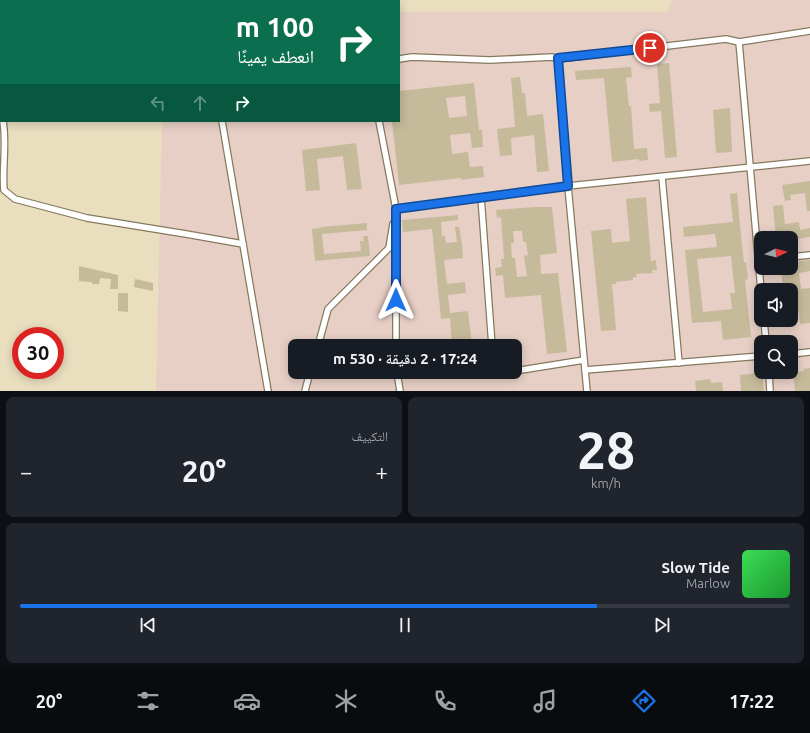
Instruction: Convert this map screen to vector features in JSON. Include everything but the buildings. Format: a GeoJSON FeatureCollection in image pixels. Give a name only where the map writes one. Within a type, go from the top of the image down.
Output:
{"type":"FeatureCollection","features":[{"type":"Feature","properties":{"kind":"street"},"geometry":{"type":"LineString","coordinates":[[400,59],[412,57],[490,60],[558,58],[726,39],[739,42],[810,31]]}},
{"type":"Feature","properties":{"kind":"street"},"geometry":{"type":"LineString","coordinates":[[739,42],[757,231]]}},
{"type":"Feature","properties":{"kind":"street"},"geometry":{"type":"LineString","coordinates":[[558,58],[587,391]]}},
{"type":"Feature","properties":{"kind":"street"},"geometry":{"type":"LineString","coordinates":[[4,122],[4,190],[15,199],[86,218],[243,244]]}},
{"type":"Feature","properties":{"kind":"street"},"geometry":{"type":"LineString","coordinates":[[222,122],[268,391]]}},
{"type":"Feature","properties":{"kind":"street"},"geometry":{"type":"LineString","coordinates":[[379,122],[396,209],[396,339]]}},
{"type":"Feature","properties":{"kind":"street"},"geometry":{"type":"LineString","coordinates":[[396,209],[568,186],[810,161]]}},
{"type":"Feature","properties":{"kind":"street"},"geometry":{"type":"LineString","coordinates":[[662,177],[679,363]]}},
{"type":"Feature","properties":{"kind":"street"},"geometry":{"type":"LineString","coordinates":[[481,197],[491,339]]}},
{"type":"Feature","properties":{"kind":"street"},"geometry":{"type":"LineString","coordinates":[[320,339],[328,309],[389,248],[396,209]]}},
{"type":"Feature","properties":{"kind":"street"},"geometry":{"type":"LineString","coordinates":[[798,256],[810,255]]}},
{"type":"Feature","properties":{"kind":"street"},"geometry":{"type":"LineString","coordinates":[[798,353],[810,352]]}},
{"type":"Feature","properties":{"kind":"street"},"geometry":{"type":"LineString","coordinates":[[585,370],[754,357]]}},
{"type":"Feature","properties":{"kind":"street"},"geometry":{"type":"LineString","coordinates":[[522,370],[584,360]]}},
{"type":"Feature","properties":{"kind":"street"},"geometry":{"type":"LineString","coordinates":[[305,391],[308,379]]}},
{"type":"Feature","properties":{"kind":"street"},"geometry":{"type":"LineString","coordinates":[[398,379],[400,391]]}},
{"type":"Feature","properties":{"kind":"street"},"geometry":{"type":"LineString","coordinates":[[769,379],[770,391]]}},
{"type":"Feature","properties":{"kind":"shaded area"},"geometry":{"type":"Polygon","coordinates":[[[672,0],[810,0],[810,391],[156,391],[162,122],[400,122],[400,12],[668,12],[672,0]]]}},
{"type":"Feature","properties":{"kind":"route"},"geometry":{"type":"LineString","coordinates":[[396,300],[396,209],[568,186],[558,58],[650,48]]}}]}
